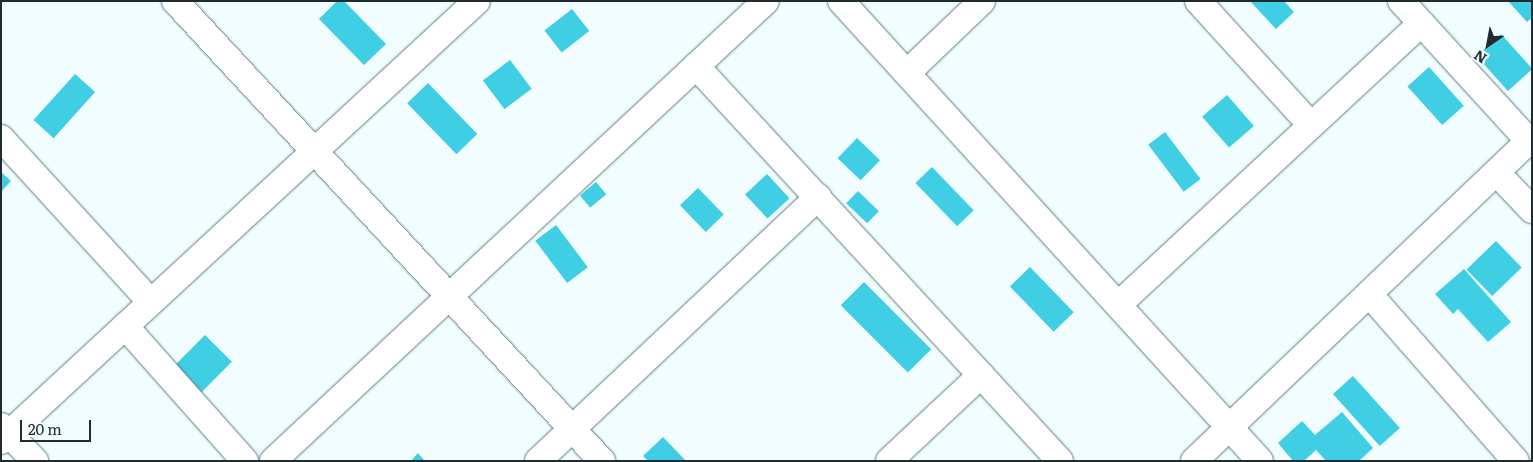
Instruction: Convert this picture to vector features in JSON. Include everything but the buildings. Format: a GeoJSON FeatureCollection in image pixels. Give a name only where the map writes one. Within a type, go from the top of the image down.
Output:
{"type":"FeatureCollection","features":[{"type":"Feature","properties":{"kind":"street"},"geometry":{"type":"LineString","coordinates":[[35,461],[4,434],[152,302],[477,1]]}},
{"type":"Feature","properties":{"kind":"street"},"geometry":{"type":"LineString","coordinates":[[273,461],[766,1]]}},
{"type":"Feature","properties":{"kind":"street"},"geometry":{"type":"LineString","coordinates":[[841,1],[1260,461]]}},
{"type":"Feature","properties":{"kind":"street"},"geometry":{"type":"LineString","coordinates":[[907,73],[982,1]]}},
{"type":"Feature","properties":{"kind":"street"},"geometry":{"type":"LineString","coordinates":[[1198,1],[1311,125]]}},
{"type":"Feature","properties":{"kind":"street"},"geometry":{"type":"LineString","coordinates":[[1194,461],[1370,295],[1530,140],[1402,1]]}},
{"type":"Feature","properties":{"kind":"street"},"geometry":{"type":"LineString","coordinates":[[184,4],[315,151],[602,461]]}},
{"type":"Feature","properties":{"kind":"street"},"geometry":{"type":"LineString","coordinates":[[1118,305],[1421,23]]}},
{"type":"Feature","properties":{"kind":"street"},"geometry":{"type":"LineString","coordinates":[[696,66],[1060,461]]}},
{"type":"Feature","properties":{"kind":"street"},"geometry":{"type":"LineString","coordinates":[[1,138],[152,302]]}},
{"type":"Feature","properties":{"kind":"street"},"geometry":{"type":"LineString","coordinates":[[1497,173],[1532,210]]}},
{"type":"Feature","properties":{"kind":"street"},"geometry":{"type":"LineString","coordinates":[[538,461],[818,197]]}},
{"type":"Feature","properties":{"kind":"street"},"geometry":{"type":"LineString","coordinates":[[1370,295],[1516,461]]}},
{"type":"Feature","properties":{"kind":"street"},"geometry":{"type":"LineString","coordinates":[[125,326],[245,461]]}},
{"type":"Feature","properties":{"kind":"street"},"geometry":{"type":"LineString","coordinates":[[889,461],[981,375]]}}]}
